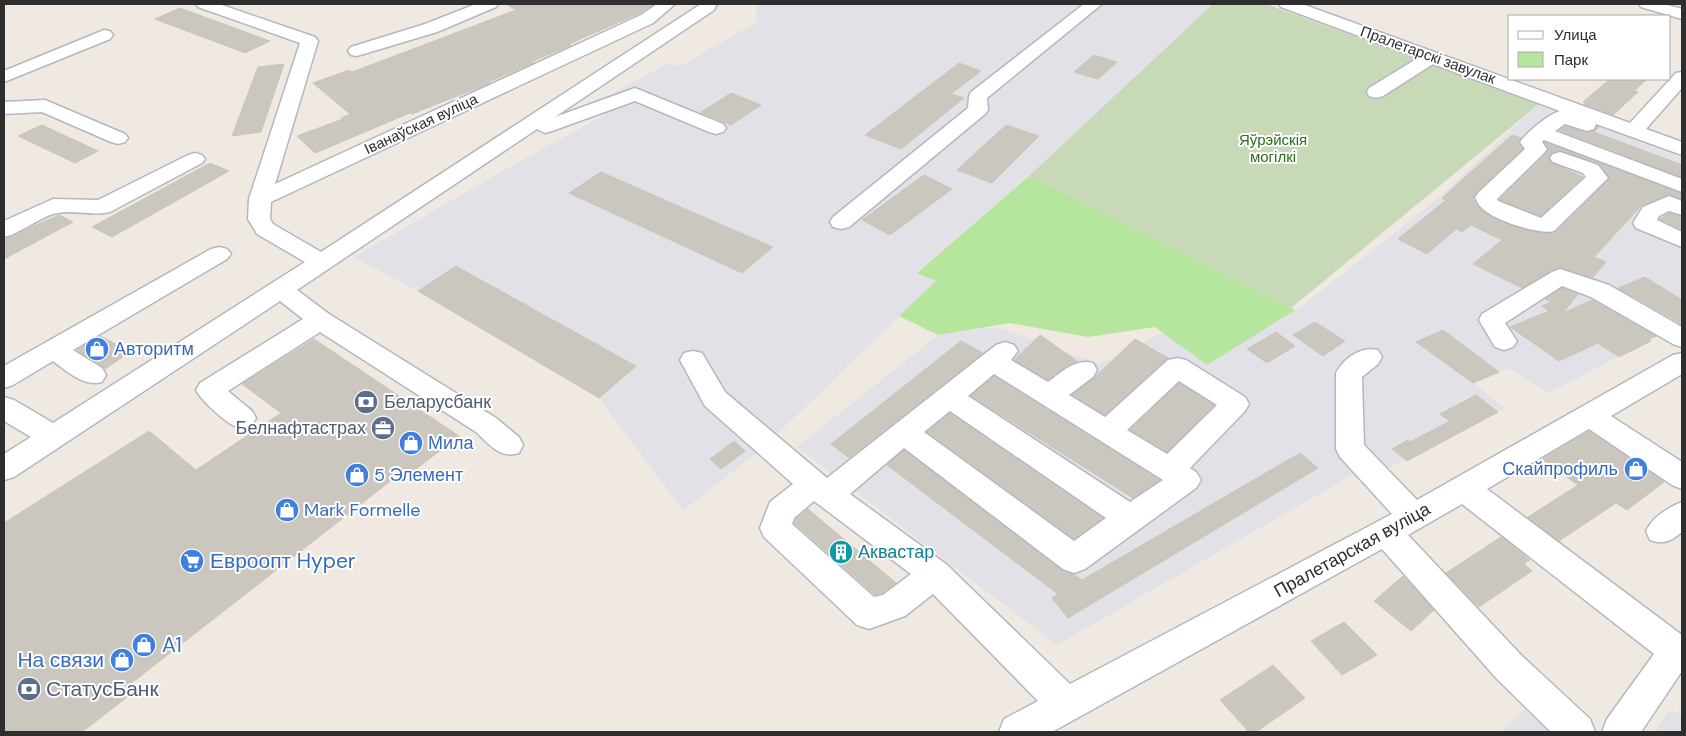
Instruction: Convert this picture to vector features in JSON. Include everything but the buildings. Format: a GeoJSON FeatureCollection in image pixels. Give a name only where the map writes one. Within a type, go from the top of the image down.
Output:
{"type":"FeatureCollection","features":[{"type":"Feature","properties":{"kind":"street"},"geometry":{"type":"LineString","coordinates":[[204,4],[309,41],[260,200],[259,219],[265,229],[322,262]]}},
{"type":"Feature","properties":{"kind":"street"},"geometry":{"type":"LineString","coordinates":[[357,51],[431,28],[490,4]]}},
{"type":"Feature","properties":{"kind":"street","name":"Іванаўская вуліца"},"geometry":{"type":"LineString","coordinates":[[260,200],[647,19],[667,4]]}},
{"type":"Feature","properties":{"kind":"street"},"geometry":{"type":"LineString","coordinates":[[4,469],[507,141],[708,7],[709,4]]}},
{"type":"Feature","properties":{"kind":"street"},"geometry":{"type":"LineString","coordinates":[[841,222],[978,110],[978,96],[1094,4]]}},
{"type":"Feature","properties":{"kind":"street","name":"Пралетарскі завулак"},"geometry":{"type":"LineString","coordinates":[[1287,4],[1682,148]]}},
{"type":"Feature","properties":{"kind":"street"},"geometry":{"type":"LineString","coordinates":[[1647,4],[1682,14]]}},
{"type":"Feature","properties":{"kind":"street"},"geometry":{"type":"LineString","coordinates":[[4,77],[104,35]]}},
{"type":"Feature","properties":{"kind":"street"},"geometry":{"type":"LineString","coordinates":[[1376,92],[1432,57]]}},
{"type":"Feature","properties":{"kind":"street"},"geometry":{"type":"LineString","coordinates":[[1633,131],[1682,77]]}},
{"type":"Feature","properties":{"kind":"street"},"geometry":{"type":"LineString","coordinates":[[507,141],[635,94],[716,128]]}},
{"type":"Feature","properties":{"kind":"street"},"geometry":{"type":"LineString","coordinates":[[4,108],[45,106],[118,138]]}},
{"type":"Feature","properties":{"kind":"street"},"geometry":{"type":"LineString","coordinates":[[1539,140],[1591,170],[1597,178],[1546,226],[1527,222],[1490,205],[1486,198],[1539,140]]}},
{"type":"Feature","properties":{"kind":"street"},"geometry":{"type":"LineString","coordinates":[[4,230],[53,206],[102,207],[195,159]]}},
{"type":"Feature","properties":{"kind":"street"},"geometry":{"type":"LineString","coordinates":[[1682,209],[1669,203],[1651,212],[1644,223],[1682,240]]}},
{"type":"Feature","properties":{"kind":"street"},"geometry":{"type":"LineString","coordinates":[[4,378],[220,254]]}},
{"type":"Feature","properties":{"kind":"street"},"geometry":{"type":"LineString","coordinates":[[1504,341],[1491,320],[1560,277],[1600,291],[1682,338]]}},
{"type":"Feature","properties":{"kind":"street"},"geometry":{"type":"LineString","coordinates":[[280,289],[320,320],[486,426],[509,445]]}},
{"type":"Feature","properties":{"kind":"street"},"geometry":{"type":"LineString","coordinates":[[242,418],[209,390],[320,320]]}},
{"type":"Feature","properties":{"kind":"street"},"geometry":{"type":"LineString","coordinates":[[55,350],[93,374]]}},
{"type":"Feature","properties":{"kind":"street"},"geometry":{"type":"LineString","coordinates":[[904,433],[1074,559],[1186,480],[1048,396],[999,356],[904,433],[821,490],[781,511],[774,528],[869,614],[893,606],[935,574]]}},
{"type":"Feature","properties":{"kind":"street"},"geometry":{"type":"LineString","coordinates":[[1369,357],[1349,373],[1350,449],[1414,517]]}},
{"type":"Feature","properties":{"kind":"street"},"geometry":{"type":"LineString","coordinates":[[693,360],[715,399],[821,490],[935,574],[1067,706]]}},
{"type":"Feature","properties":{"kind":"street","name":"Пралетарская вуліца"},"geometry":{"type":"LineString","coordinates":[[1018,732],[1414,517],[1682,362]]}},
{"type":"Feature","properties":{"kind":"street"},"geometry":{"type":"LineString","coordinates":[[1107,432],[1177,367],[1235,404],[1169,470]]}},
{"type":"Feature","properties":{"kind":"street"},"geometry":{"type":"LineString","coordinates":[[1048,396],[1084,370]]}},
{"type":"Feature","properties":{"kind":"street"},"geometry":{"type":"LineString","coordinates":[[950,397],[1130,518]]}},
{"type":"Feature","properties":{"kind":"street"},"geometry":{"type":"LineString","coordinates":[[4,407],[33,426],[53,436]]}},
{"type":"Feature","properties":{"kind":"street"},"geometry":{"type":"LineString","coordinates":[[1590,416],[1682,477]]}},
{"type":"Feature","properties":{"kind":"street"},"geometry":{"type":"LineString","coordinates":[[1463,488],[1676,651],[1620,732]]}},
{"type":"Feature","properties":{"kind":"street"},"geometry":{"type":"LineString","coordinates":[[1386,532],[1508,667],[1577,732]]}},
{"type":"Feature","properties":{"kind":"lane"},"geometry":{"type":"LineString","coordinates":[[1682,160],[1563,116],[1539,140],[1682,186]]}},
{"type":"Feature","properties":{"kind":"shaded area"},"geometry":{"type":"Polygon","coordinates":[[[763,4],[1213,4],[1090,123],[917,272],[936,281],[767,444],[683,511],[599,398],[418,291],[354,257],[508,168],[605,115],[589,106],[668,63],[679,67],[758,21],[755,7],[763,4]]]}},
{"type":"Feature","properties":{"kind":"shaded area"},"geometry":{"type":"Polygon","coordinates":[[[1539,104],[1682,158],[1682,324],[1549,393],[1509,368],[1474,383],[1505,408],[1362,482],[1352,475],[1057,645],[797,447],[938,335],[998,327],[1099,364],[1164,332],[1207,365],[1306,303],[1437,199],[1539,104]]]}},
{"type":"Feature","properties":{"kind":"shaded area"},"geometry":{"type":"Polygon","coordinates":[[[1525,709],[1554,732],[1500,732],[1525,709]]]}},
{"type":"Feature","properties":{"kind":"shaded area"},"geometry":{"type":"Polygon","coordinates":[[[1671,709],[1682,716],[1682,732],[1654,732],[1671,709]]]}},
{"type":"Feature","properties":{"kind":"green space","name":"Яўрэйскія могілкі"},"geometry":{"type":"Polygon","coordinates":[[[1213,4],[1266,4],[1539,104],[1291,308],[1029,176],[1213,4]]]}},
{"type":"Feature","properties":{"kind":"green space"},"geometry":{"type":"Polygon","coordinates":[[[1029,176],[1295,310],[1207,365],[1155,327],[1088,337],[1010,323],[938,335],[899,316],[936,281],[917,273],[1029,176]]]}},
{"type":"Feature","properties":{"kind":"place","name":"Авторитм"},"geometry":{"type":"Point","coordinates":[97,349]}},
{"type":"Feature","properties":{"kind":"place","name":"Беларусбанк"},"geometry":{"type":"Point","coordinates":[366,402]}},
{"type":"Feature","properties":{"kind":"place","name":"Белнафтастрах"},"geometry":{"type":"Point","coordinates":[383,428]}},
{"type":"Feature","properties":{"kind":"place","name":"Мила"},"geometry":{"type":"Point","coordinates":[411,443]}},
{"type":"Feature","properties":{"kind":"place","name":"Скайпрофиль"},"geometry":{"type":"Point","coordinates":[1636,469]}},
{"type":"Feature","properties":{"kind":"place","name":"5 Элемент"},"geometry":{"type":"Point","coordinates":[357,475]}},
{"type":"Feature","properties":{"kind":"place","name":"Mark Formelle"},"geometry":{"type":"Point","coordinates":[287,510]}},
{"type":"Feature","properties":{"kind":"place","name":"Аквастар"},"geometry":{"type":"Point","coordinates":[841,552]}},
{"type":"Feature","properties":{"kind":"place","name":"Евроопт Hyper"},"geometry":{"type":"Point","coordinates":[192,561]}},
{"type":"Feature","properties":{"kind":"place","name":"A1"},"geometry":{"type":"Point","coordinates":[144,645]}},
{"type":"Feature","properties":{"kind":"place","name":"На связи"},"geometry":{"type":"Point","coordinates":[122,660]}},
{"type":"Feature","properties":{"kind":"place","name":"СтатусБанк"},"geometry":{"type":"Point","coordinates":[29,689]}}]}
